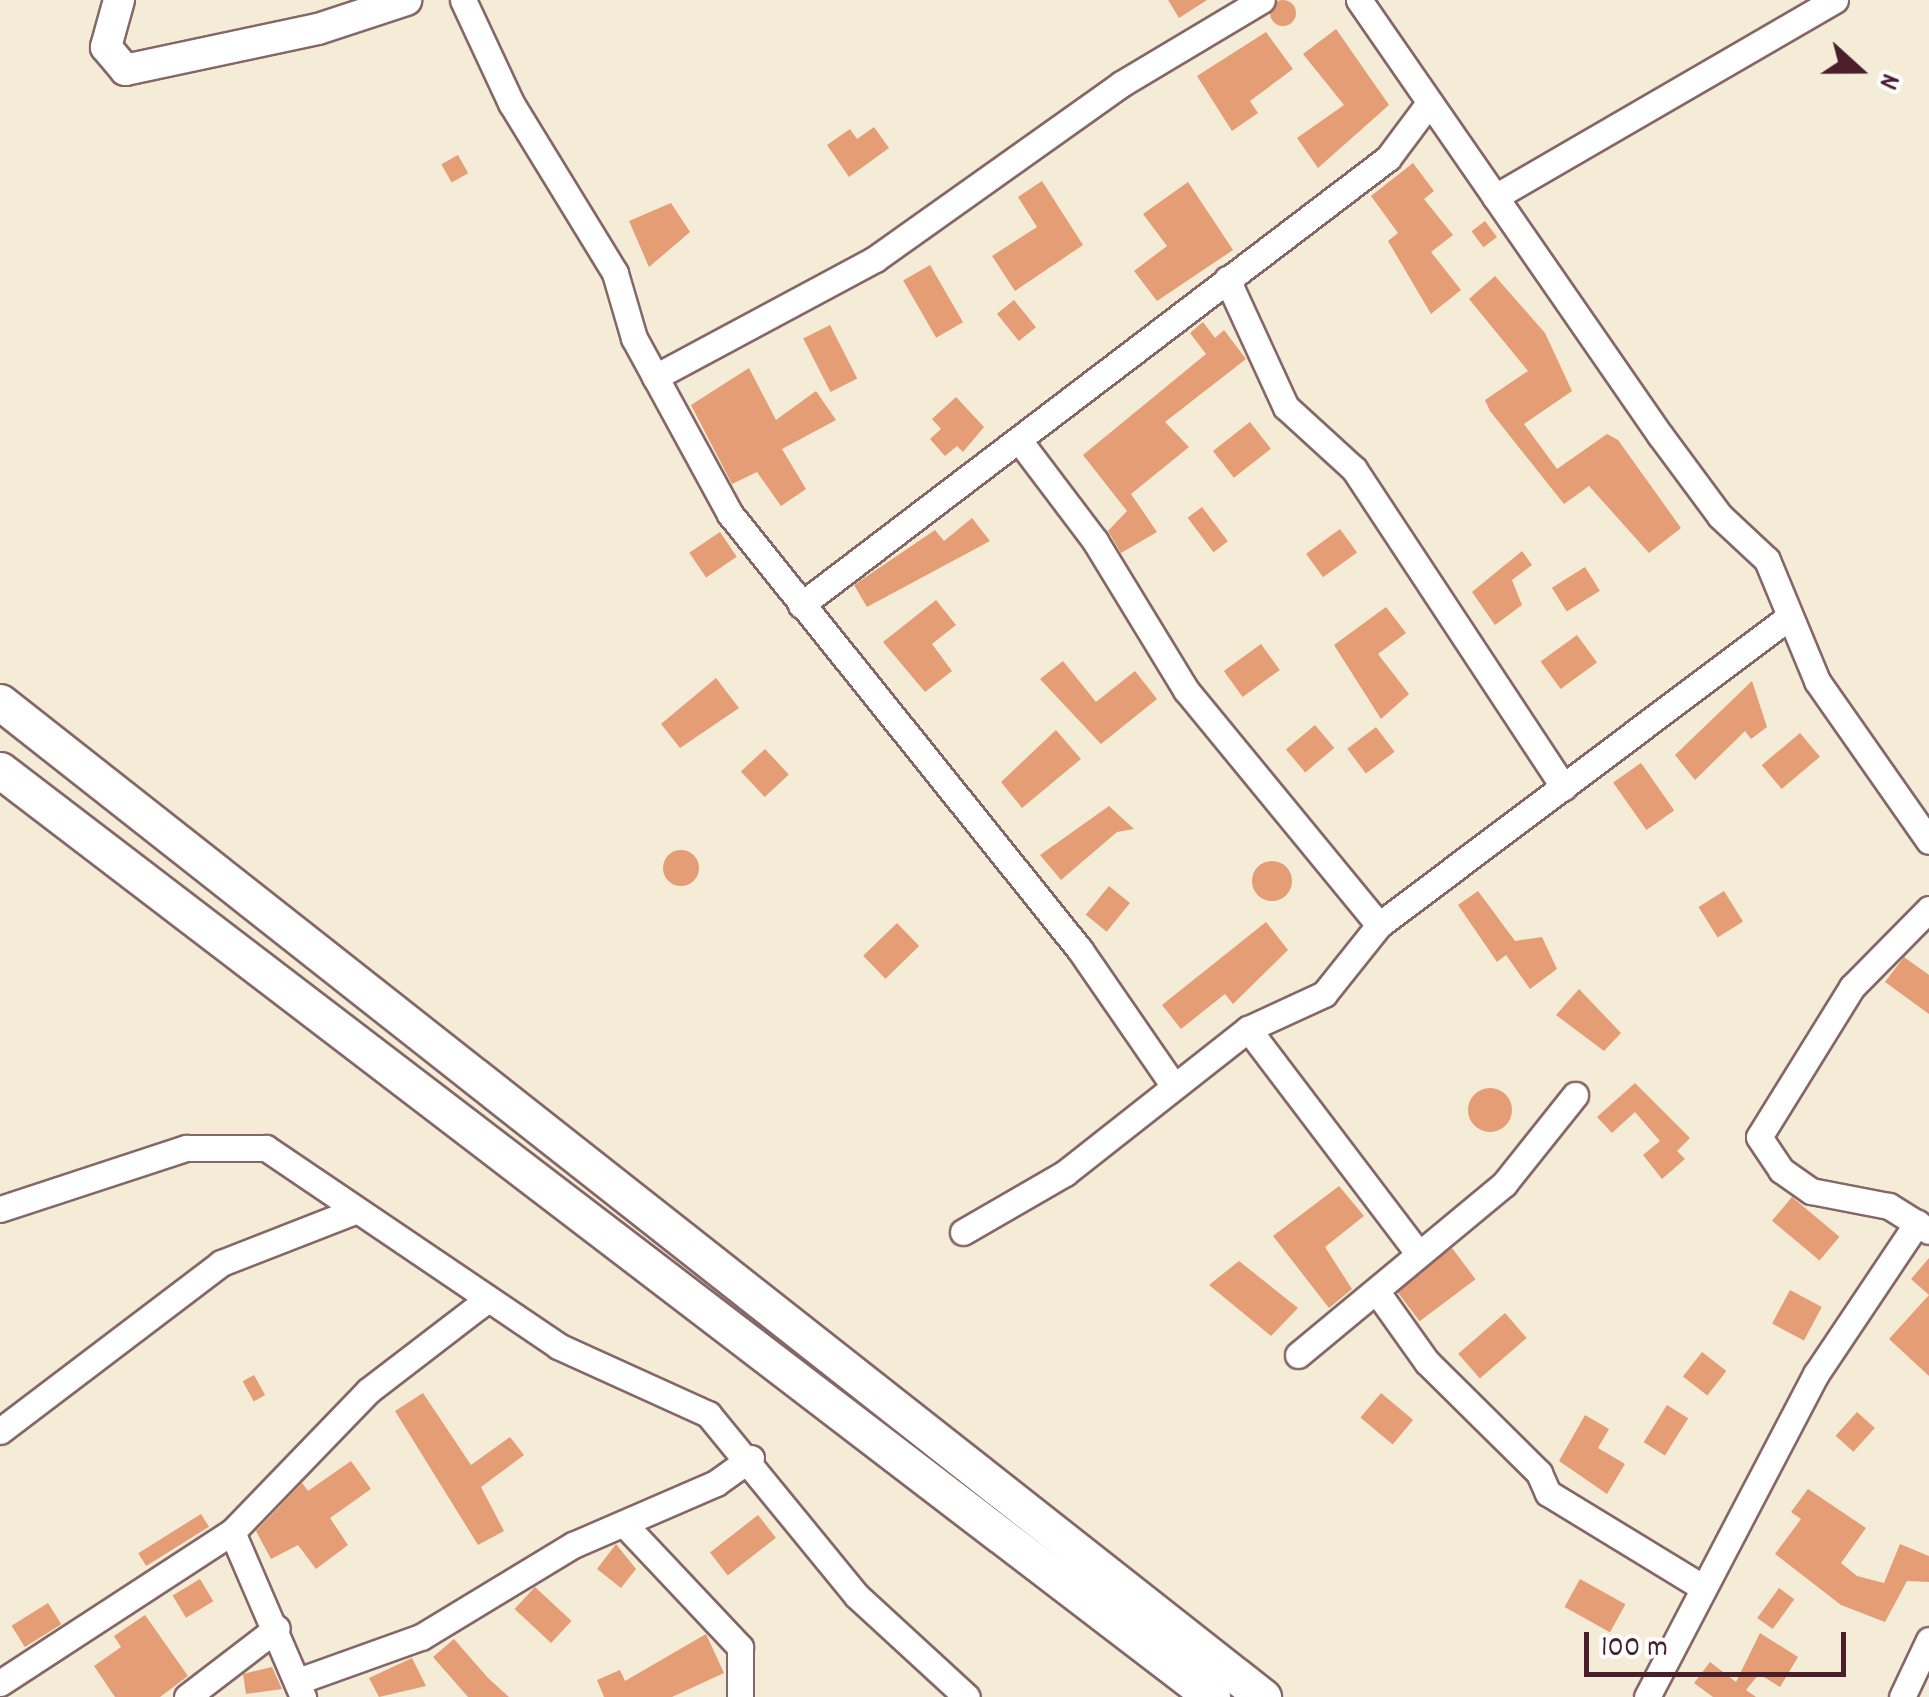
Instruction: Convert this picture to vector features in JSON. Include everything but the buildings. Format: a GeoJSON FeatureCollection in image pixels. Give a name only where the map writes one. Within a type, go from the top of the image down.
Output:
{"type":"FeatureCollection","features":[{"type":"Feature","properties":{"kind":"highway"},"geometry":{"type":"LineString","coordinates":[[0,702],[1262,1697]]}},
{"type":"Feature","properties":{"kind":"highway"},"geometry":{"type":"LineString","coordinates":[[0,770],[1212,1697]]}},
{"type":"Feature","properties":{"kind":"main road"},"geometry":{"type":"LineString","coordinates":[[119,0],[106,46],[125,70],[318,30],[406,0]]}},
{"type":"Feature","properties":{"kind":"street"},"geometry":{"type":"LineString","coordinates":[[463,0],[511,103],[615,273],[654,378],[730,514],[1080,950],[1172,1082]]}},
{"type":"Feature","properties":{"kind":"street"},"geometry":{"type":"LineString","coordinates":[[654,378],[876,259],[1121,84],[1262,0]]}},
{"type":"Feature","properties":{"kind":"street"},"geometry":{"type":"LineString","coordinates":[[1359,0],[1720,516],[1767,560],[1782,587],[1785,620],[1929,841]]}},
{"type":"Feature","properties":{"kind":"street"},"geometry":{"type":"LineString","coordinates":[[1494,197],[1835,0]]}},
{"type":"Feature","properties":{"kind":"street"},"geometry":{"type":"LineString","coordinates":[[801,604],[1021,443],[1227,279],[1388,158],[1428,103]]}},
{"type":"Feature","properties":{"kind":"street"},"geometry":{"type":"LineString","coordinates":[[1227,279],[1286,407],[1354,469],[1564,787]]}},
{"type":"Feature","properties":{"kind":"street"},"geometry":{"type":"LineString","coordinates":[[1021,443],[1095,541],[1186,690],[1379,926]]}},
{"type":"Feature","properties":{"kind":"street"},"geometry":{"type":"LineString","coordinates":[[963,1232],[1065,1173],[1172,1082],[1248,1029],[1324,994],[1379,926],[1785,620]]}},
{"type":"Feature","properties":{"kind":"street"},"geometry":{"type":"LineString","coordinates":[[1647,1697],[1816,1374],[1923,1227],[1890,1206],[1811,1191],[1781,1170],[1760,1137],[1852,987],[1929,909]]}},
{"type":"Feature","properties":{"kind":"street"},"geometry":{"type":"LineString","coordinates":[[1248,1029],[1418,1253]]}},
{"type":"Feature","properties":{"kind":"street"},"geometry":{"type":"LineString","coordinates":[[1298,1355],[1504,1184],[1574,1096]]}},
{"type":"Feature","properties":{"kind":"street"},"geometry":{"type":"LineString","coordinates":[[0,1210],[186,1148],[238,1141],[266,1148],[352,1212],[558,1346],[708,1414],[751,1458],[857,1596],[967,1697]]}},
{"type":"Feature","properties":{"kind":"street"},"geometry":{"type":"LineString","coordinates":[[0,1431],[221,1264],[352,1212]]}},
{"type":"Feature","properties":{"kind":"street"},"geometry":{"type":"LineString","coordinates":[[1377,1292],[1427,1362],[1539,1473],[1548,1493],[1702,1587]]}},
{"type":"Feature","properties":{"kind":"street"},"geometry":{"type":"LineString","coordinates":[[0,1683],[232,1532],[368,1391],[488,1299]]}},
{"type":"Feature","properties":{"kind":"street"},"geometry":{"type":"LineString","coordinates":[[232,1532],[277,1628],[300,1689],[421,1637],[573,1545],[624,1525],[751,1458]]}},
{"type":"Feature","properties":{"kind":"street"},"geometry":{"type":"LineString","coordinates":[[624,1525],[740,1646],[740,1697]]}},
{"type":"Feature","properties":{"kind":"street"},"geometry":{"type":"LineString","coordinates":[[187,1697],[277,1628]]}},
{"type":"Feature","properties":{"kind":"street"},"geometry":{"type":"LineString","coordinates":[[1902,1697],[1929,1640]]}}]}
